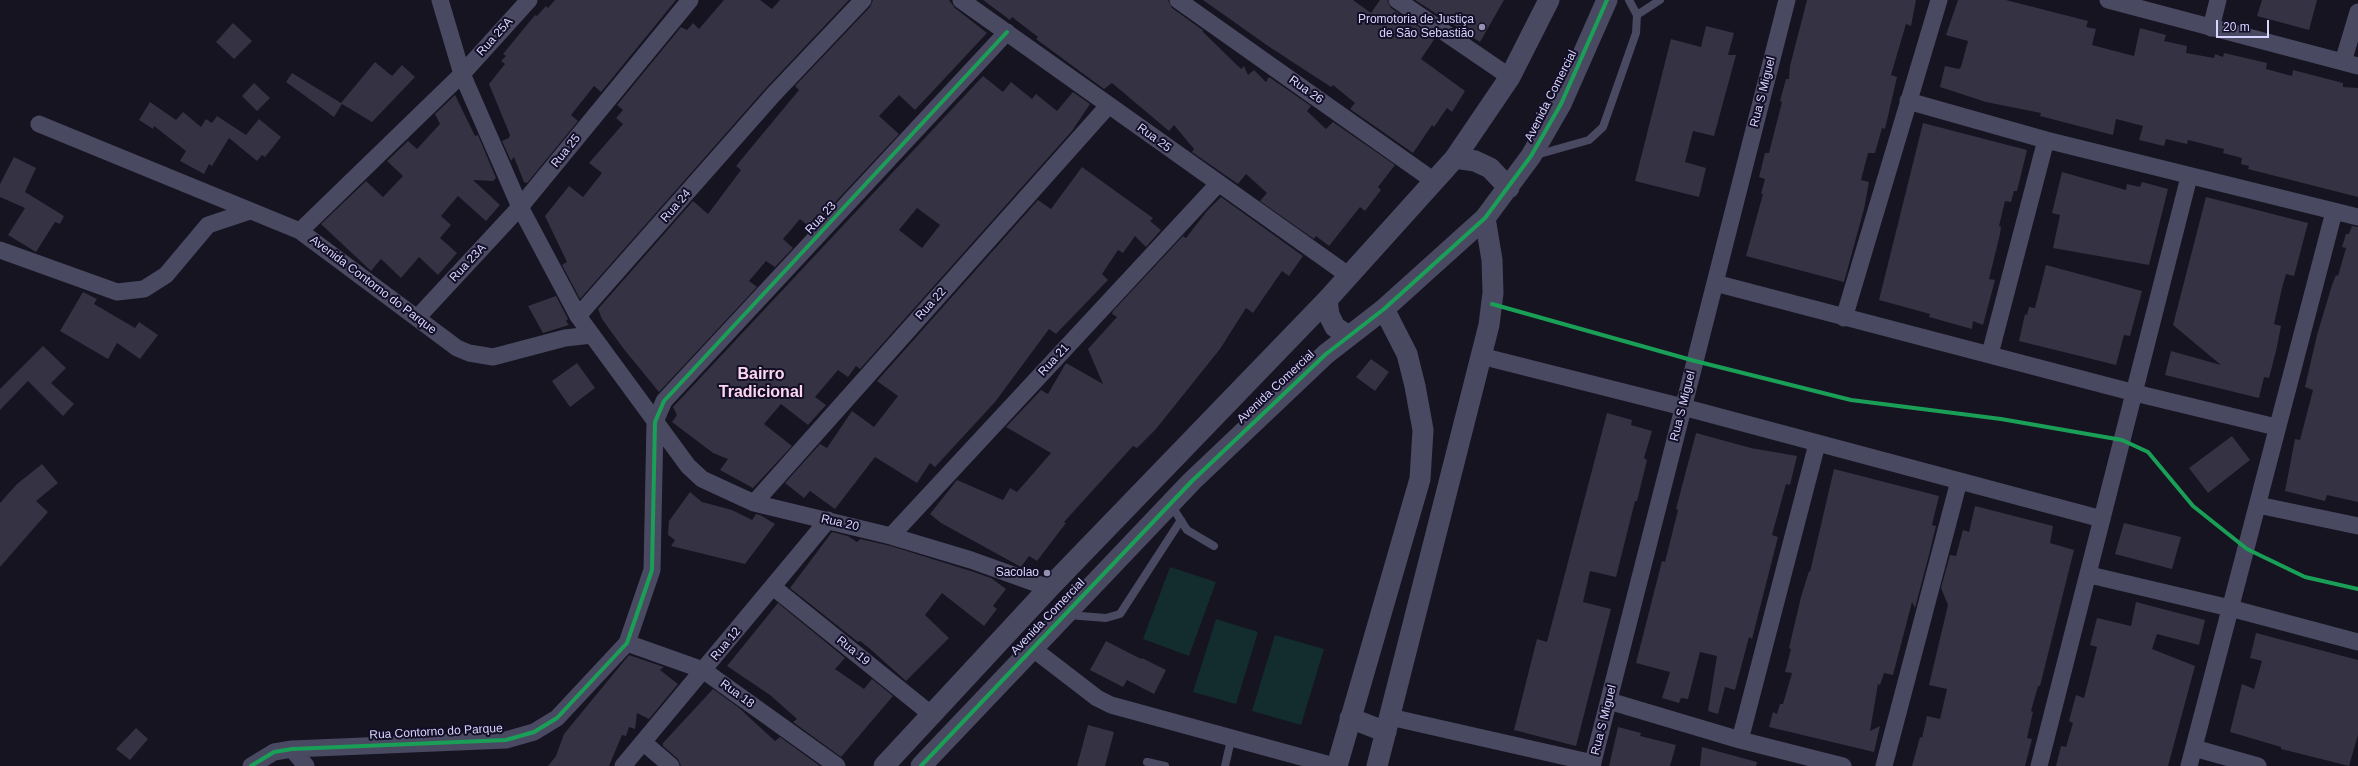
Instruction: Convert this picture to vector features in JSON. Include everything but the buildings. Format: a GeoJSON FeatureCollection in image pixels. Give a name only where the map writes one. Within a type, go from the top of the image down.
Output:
{"type":"FeatureCollection","features":[{"type":"Feature","properties":{"kind":"street"},"geometry":{"type":"LineString","coordinates":[[440,0],[462,74],[520,207],[578,316],[656,422]]}},
{"type":"Feature","properties":{"kind":"street","name":"Rua 25A"},"geometry":{"type":"LineString","coordinates":[[462,74],[529,0]]}},
{"type":"Feature","properties":{"kind":"street","name":"Rua 25"},"geometry":{"type":"LineString","coordinates":[[520,207],[690,0]]}},
{"type":"Feature","properties":{"kind":"street","name":"Rua 24"},"geometry":{"type":"LineString","coordinates":[[578,316],[773,95],[863,0]]}},
{"type":"Feature","properties":{"kind":"street","name":"Rua 25"},"geometry":{"type":"LineString","coordinates":[[961,0],[1108,106],[1348,275]]}},
{"type":"Feature","properties":{"kind":"street","name":"Rua 26"},"geometry":{"type":"LineString","coordinates":[[1178,0],[1434,180]]}},
{"type":"Feature","properties":{"kind":"street"},"geometry":{"type":"LineString","coordinates":[[1397,0],[1510,77]]}},
{"type":"Feature","properties":{"kind":"street","name":"Avenida Comercial"},"geometry":{"type":"LineString","coordinates":[[884,766],[1049,588],[1326,300],[1455,158],[1510,77],[1549,0]]}},
{"type":"Feature","properties":{"kind":"street","name":"Avenida Comercial"},"geometry":{"type":"LineString","coordinates":[[925,762],[1063,614],[1176,512],[1192,481],[1326,354],[1384,309],[1485,218],[1509,188],[1531,156],[1561,104],[1607,0]]}},
{"type":"Feature","properties":{"kind":"street","name":"Rua S Miguel"},"geometry":{"type":"LineString","coordinates":[[1592,764],[1786,0]]}},
{"type":"Feature","properties":{"kind":"street"},"geometry":{"type":"LineString","coordinates":[[1844,318],[1939,0]]}},
{"type":"Feature","properties":{"kind":"street"},"geometry":{"type":"LineString","coordinates":[[2108,0],[2351,64],[2358,12]]}},
{"type":"Feature","properties":{"kind":"street"},"geometry":{"type":"LineString","coordinates":[[2211,28],[2218,0]]}},
{"type":"Feature","properties":{"kind":"street","name":"Rua 23"},"geometry":{"type":"LineString","coordinates":[[656,422],[664,402],[1007,32]]}},
{"type":"Feature","properties":{"kind":"street","name":"Avenida Contorno do Parque"},"geometry":{"type":"LineString","coordinates":[[462,74],[300,231],[457,348],[469,353],[493,357],[561,339],[592,335]]}},
{"type":"Feature","properties":{"kind":"street"},"geometry":{"type":"LineString","coordinates":[[1908,101],[2046,140],[2189,177],[2358,217]]}},
{"type":"Feature","properties":{"kind":"street","name":"Rua 22"},"geometry":{"type":"LineString","coordinates":[[754,503],[1108,106]]}},
{"type":"Feature","properties":{"kind":"street"},"geometry":{"type":"LineString","coordinates":[[40,124],[300,231]]}},
{"type":"Feature","properties":{"kind":"street"},"geometry":{"type":"LineString","coordinates":[[1990,354],[2046,140]]}},
{"type":"Feature","properties":{"kind":"street"},"geometry":{"type":"LineString","coordinates":[[1455,158],[1474,161],[1490,168],[1509,188]]}},
{"type":"Feature","properties":{"kind":"street"},"geometry":{"type":"LineString","coordinates":[[2039,766],[2090,575],[2102,519],[2189,177]]}},
{"type":"Feature","properties":{"kind":"street","name":"Rua 21"},"geometry":{"type":"LineString","coordinates":[[891,536],[1218,184]]}},
{"type":"Feature","properties":{"kind":"street","name":"Rua 23A"},"geometry":{"type":"LineString","coordinates":[[417,318],[520,207]]}},
{"type":"Feature","properties":{"kind":"street"},"geometry":{"type":"LineString","coordinates":[[0,250],[118,292],[144,289],[166,275],[208,225],[250,211]]}},
{"type":"Feature","properties":{"kind":"street"},"geometry":{"type":"LineString","coordinates":[[2189,766],[2258,505],[2276,427],[2334,212]]}},
{"type":"Feature","properties":{"kind":"street"},"geometry":{"type":"LineString","coordinates":[[1377,766],[1489,325],[1493,293],[1492,260],[1485,218]]}},
{"type":"Feature","properties":{"kind":"street"},"geometry":{"type":"LineString","coordinates":[[1715,283],[2135,393],[2276,427]]}},
{"type":"Feature","properties":{"kind":"street"},"geometry":{"type":"LineString","coordinates":[[1326,300],[1328,315],[1335,327],[1349,336]]}},
{"type":"Feature","properties":{"kind":"street"},"geometry":{"type":"LineString","coordinates":[[1337,766],[1420,479],[1423,430],[1415,386],[1406,354],[1384,309]]}},
{"type":"Feature","properties":{"kind":"street"},"geometry":{"type":"LineString","coordinates":[[1481,356],[1683,407],[2102,519]]}},
{"type":"Feature","properties":{"kind":"street","name":"Rua 20"},"geometry":{"type":"LineString","coordinates":[[656,422],[688,466],[702,479],[754,503],[891,536],[971,560],[1049,588]]}},
{"type":"Feature","properties":{"kind":"street","name":"Rua Contorno do Parque"},"geometry":{"type":"LineString","coordinates":[[251,766],[274,752],[292,749],[506,740],[534,732],[557,718],[627,643],[652,570],[656,422]]}},
{"type":"Feature","properties":{"kind":"street"},"geometry":{"type":"LineString","coordinates":[[1740,740],[1817,444]]}},
{"type":"Feature","properties":{"kind":"street"},"geometry":{"type":"LineString","coordinates":[[1884,766],[1959,481]]}},
{"type":"Feature","properties":{"kind":"street"},"geometry":{"type":"LineString","coordinates":[[2258,505],[2358,526]]}},
{"type":"Feature","properties":{"kind":"street","name":"Rua 12"},"geometry":{"type":"LineString","coordinates":[[623,766],[774,587],[828,520]]}},
{"type":"Feature","properties":{"kind":"street"},"geometry":{"type":"LineString","coordinates":[[2090,575],[2230,608],[2358,642]]}},
{"type":"Feature","properties":{"kind":"street","name":"Rua 19"},"geometry":{"type":"LineString","coordinates":[[774,587],[932,715]]}},
{"type":"Feature","properties":{"kind":"street","name":"Rua 18"},"geometry":{"type":"LineString","coordinates":[[627,643],[703,670],[837,766]]}},
{"type":"Feature","properties":{"kind":"street"},"geometry":{"type":"LineString","coordinates":[[1032,648],[1097,698],[1111,705],[1231,740],[1295,761],[1334,766]]}},
{"type":"Feature","properties":{"kind":"street"},"geometry":{"type":"LineString","coordinates":[[967,678],[978,682],[987,696]]}},
{"type":"Feature","properties":{"kind":"street"},"geometry":{"type":"LineString","coordinates":[[1608,701],[1740,740],[1843,766]]}},
{"type":"Feature","properties":{"kind":"street"},"geometry":{"type":"LineString","coordinates":[[1350,718],[1388,724],[1592,764]]}},
{"type":"Feature","properties":{"kind":"street"},"geometry":{"type":"LineString","coordinates":[[909,740],[914,750],[925,762]]}},
{"type":"Feature","properties":{"kind":"street"},"geometry":{"type":"LineString","coordinates":[[643,742],[671,766]]}},
{"type":"Feature","properties":{"kind":"street"},"geometry":{"type":"LineString","coordinates":[[2194,748],[2258,766]]}},
{"type":"Feature","properties":{"kind":"street"},"geometry":{"type":"LineString","coordinates":[[292,749],[306,766]]}},
{"type":"Feature","properties":{"kind":"lane"},"geometry":{"type":"LineString","coordinates":[[1531,156],[1589,140],[1603,127],[1636,32],[1638,15],[1629,0]]}},
{"type":"Feature","properties":{"kind":"lane"},"geometry":{"type":"LineString","coordinates":[[1638,15],[1660,0]]}},
{"type":"Feature","properties":{"kind":"lane"},"geometry":{"type":"LineString","coordinates":[[1063,614],[1106,618],[1120,614],[1176,512],[1187,530],[1214,546]]}},
{"type":"Feature","properties":{"kind":"lane"},"geometry":{"type":"LineString","coordinates":[[1225,766],[1231,740]]}},
{"type":"Feature","properties":{"kind":"lane"},"geometry":{"type":"LineString","coordinates":[[1147,762],[1165,766]]}},
{"type":"Feature","properties":{"kind":"green space"},"geometry":{"type":"Polygon","coordinates":[[[1170,567],[1216,582],[1189,656],[1143,639],[1170,567]]]}},
{"type":"Feature","properties":{"kind":"green space"},"geometry":{"type":"Polygon","coordinates":[[[1216,619],[1258,632],[1236,704],[1193,692],[1216,619]]]}},
{"type":"Feature","properties":{"kind":"green space"},"geometry":{"type":"Polygon","coordinates":[[[1275,635],[1324,649],[1301,725],[1252,711],[1275,635]]]}},
{"type":"Feature","properties":{"kind":"cycle path"},"geometry":{"type":"LineString","coordinates":[[921,766],[1192,481],[1326,354],[1384,309],[1485,218],[1531,156],[1561,104],[1607,0]]}},
{"type":"Feature","properties":{"kind":"cycle path"},"geometry":{"type":"LineString","coordinates":[[251,766],[274,752],[292,749],[506,740],[534,732],[557,718],[627,643],[652,570],[655,422],[664,401],[1007,32]]}},
{"type":"Feature","properties":{"kind":"cycle path"},"geometry":{"type":"LineString","coordinates":[[1492,304],[1695,361],[1851,400],[2001,419],[2122,440],[2148,452],[2193,506],[2247,549],[2305,577],[2358,589]]}},
{"type":"Feature","properties":{"kind":"place","name":"Promotoria de Justiça de São Sebastião"},"geometry":{"type":"Point","coordinates":[1482,27]}},
{"type":"Feature","properties":{"kind":"place","name":"Sacolao"},"geometry":{"type":"Point","coordinates":[1047,573]}},
{"type":"Feature","properties":{"kind":"district","name":"Bairro Tradicional"},"geometry":{"type":"Point","coordinates":[761,384]}}]}
